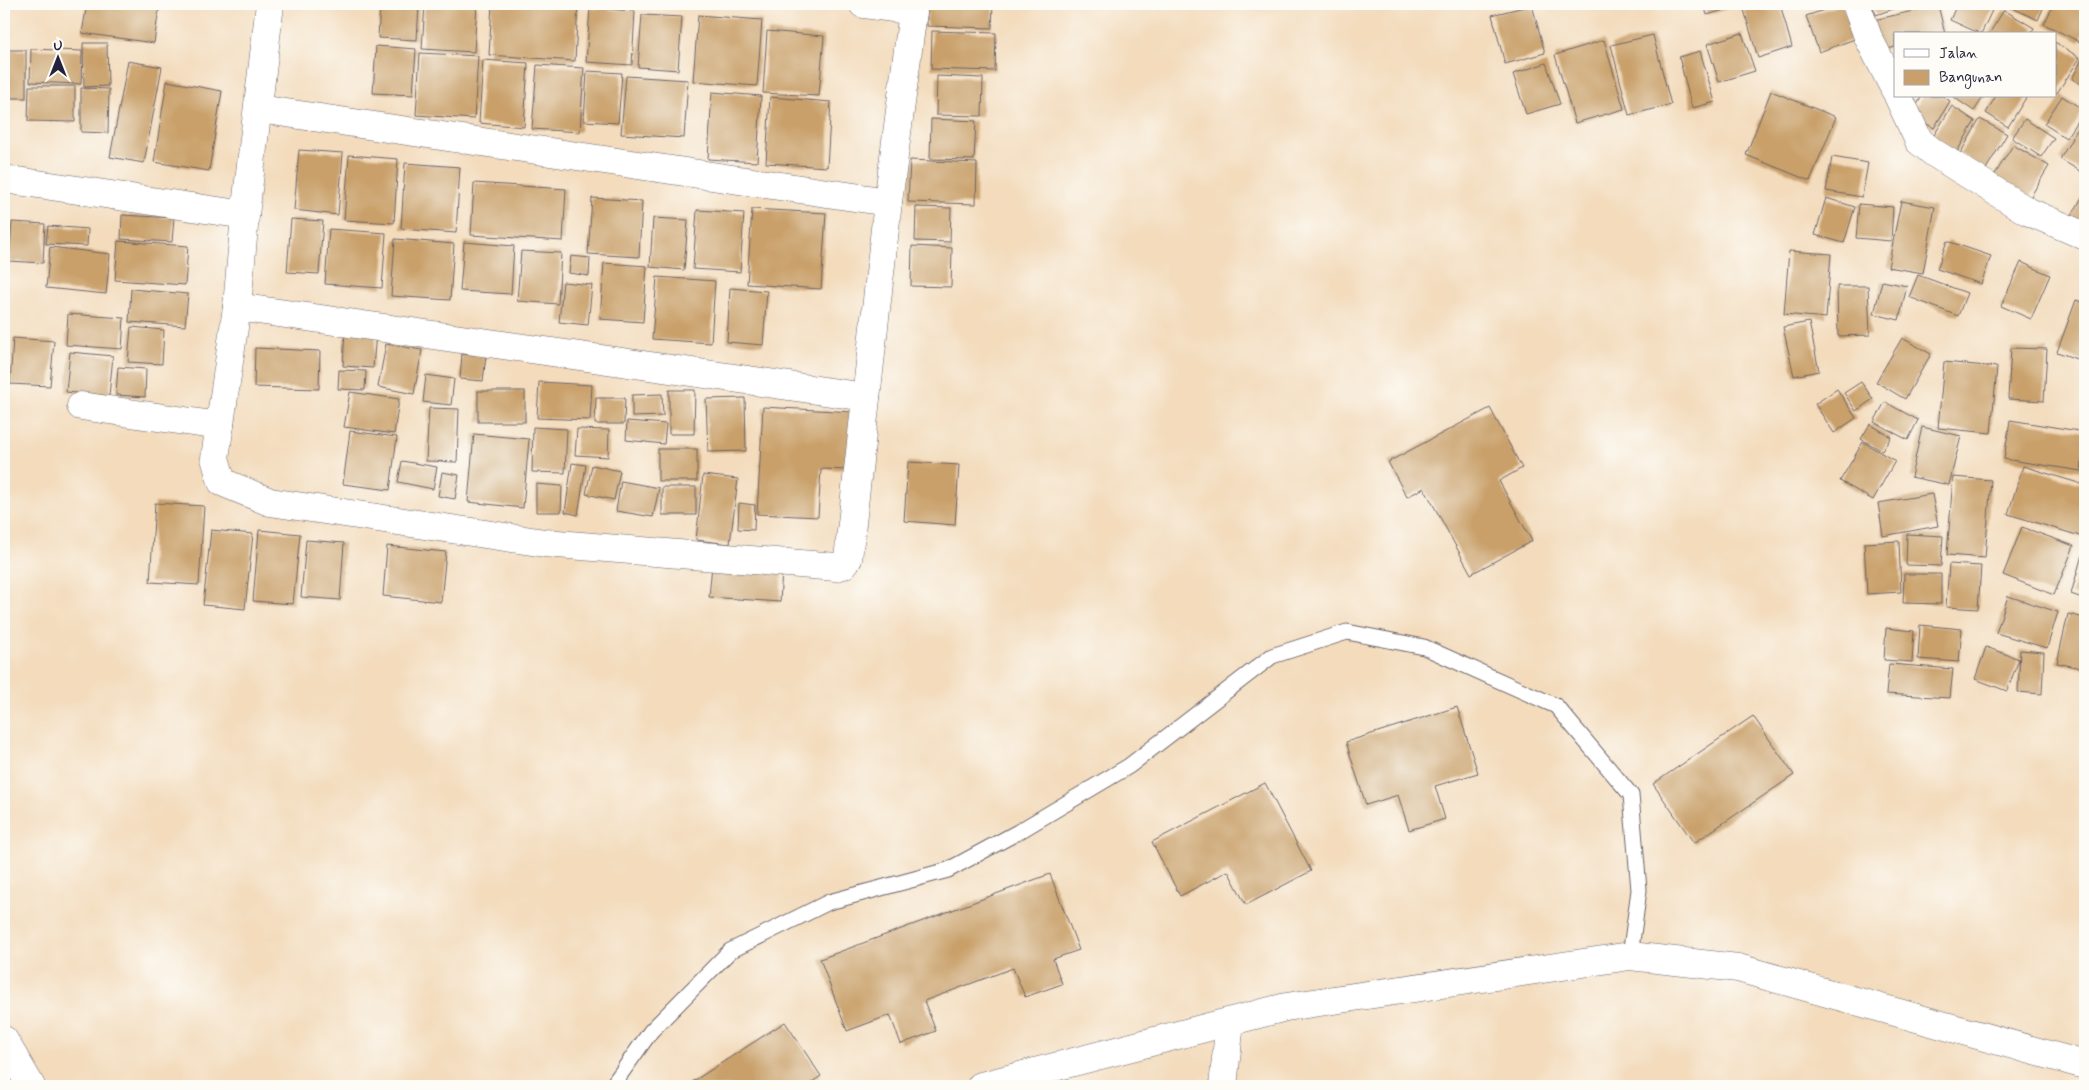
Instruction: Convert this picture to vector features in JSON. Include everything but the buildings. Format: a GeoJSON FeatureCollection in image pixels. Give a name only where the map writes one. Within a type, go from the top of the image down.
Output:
{"type":"FeatureCollection","features":[{"type":"Feature","properties":{"kind":"street"},"geometry":{"type":"LineString","coordinates":[[270,4],[260,109],[245,215],[237,307],[215,458],[222,482],[270,502],[546,543],[836,567],[843,565],[848,559],[888,202],[913,8],[864,4]]}},
{"type":"Feature","properties":{"kind":"street"},"geometry":{"type":"LineString","coordinates":[[1856,4],[1868,37],[1894,88]]}},
{"type":"Feature","properties":{"kind":"street"},"geometry":{"type":"LineString","coordinates":[[1899,98],[1919,141],[1934,153],[2027,211],[2085,236]]}},
{"type":"Feature","properties":{"kind":"street"},"geometry":{"type":"LineString","coordinates":[[260,109],[888,202]]}},
{"type":"Feature","properties":{"kind":"street"},"geometry":{"type":"LineString","coordinates":[[4,179],[245,215]]}},
{"type":"Feature","properties":{"kind":"street"},"geometry":{"type":"LineString","coordinates":[[237,307],[866,397]]}},
{"type":"Feature","properties":{"kind":"street"},"geometry":{"type":"LineString","coordinates":[[80,406],[220,426]]}},
{"type":"Feature","properties":{"kind":"street"},"geometry":{"type":"LineString","coordinates":[[981,1086],[1286,1007],[1630,956],[1738,968],[2085,1065]]}},
{"type":"Feature","properties":{"kind":"street"},"geometry":{"type":"LineString","coordinates":[[1223,1086],[1230,1022]]}},
{"type":"Feature","properties":{"kind":"street"},"geometry":{"type":"LineString","coordinates":[[4,1040],[31,1086]]}},
{"type":"Feature","properties":{"kind":"lane"},"geometry":{"type":"LineString","coordinates":[[612,1086],[651,1031],[730,951],[829,902],[948,870],[1018,832],[1129,766],[1272,656],[1347,632],[1424,647],[1556,706],[1631,795],[1639,890],[1630,956]]}}]}
